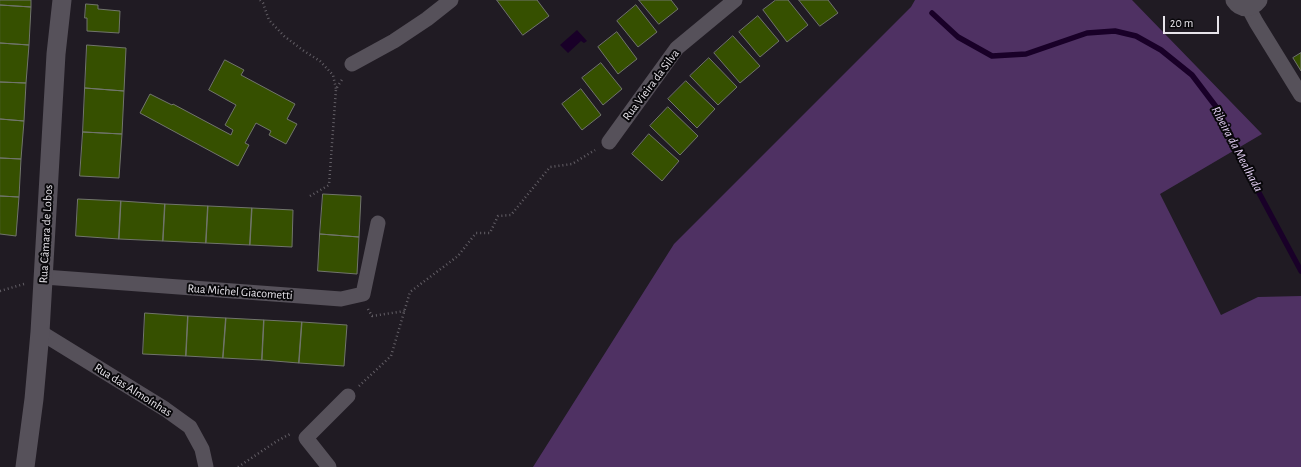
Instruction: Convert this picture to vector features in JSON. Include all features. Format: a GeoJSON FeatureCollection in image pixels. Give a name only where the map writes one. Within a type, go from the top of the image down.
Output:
{"type":"FeatureCollection","features":[{"type":"Feature","properties":{"kind":"street","name":"Rua Câmara de Lobos"},"geometry":{"type":"LineString","coordinates":[[25,467],[34,399],[40,332],[56,54],[62,0]]}},
{"type":"Feature","properties":{"kind":"street"},"geometry":{"type":"LineString","coordinates":[[352,64],[394,41],[427,19],[451,0]]}},
{"type":"Feature","properties":{"kind":"street","name":"Rua Vieira da Silva"},"geometry":{"type":"LineString","coordinates":[[609,142],[677,48],[735,0]]}},
{"type":"Feature","properties":{"kind":"street"},"geometry":{"type":"LineString","coordinates":[[1251,2],[1256,22],[1301,95]]}},
{"type":"Feature","properties":{"kind":"street"},"geometry":{"type":"LineString","coordinates":[[359,295],[363,294],[378,223]]}},
{"type":"Feature","properties":{"kind":"street","name":"Rua Michel Giacometti"},"geometry":{"type":"LineString","coordinates":[[44,278],[341,299],[359,295]]}},
{"type":"Feature","properties":{"kind":"street","name":"Rua das Almoínhas"},"geometry":{"type":"LineString","coordinates":[[40,332],[165,409],[190,427],[202,449],[206,467]]}},
{"type":"Feature","properties":{"kind":"street"},"geometry":{"type":"LineString","coordinates":[[329,467],[306,438],[348,396]]}},
{"type":"Feature","properties":{"kind":"path"},"geometry":{"type":"LineString","coordinates":[[260,0],[263,3],[269,20],[284,36],[320,61],[333,75],[336,89],[329,185],[310,196]]}},
{"type":"Feature","properties":{"kind":"path"},"geometry":{"type":"LineString","coordinates":[[336,89],[352,64]]}},
{"type":"Feature","properties":{"kind":"path"},"geometry":{"type":"LineString","coordinates":[[348,396],[391,356],[410,292],[458,256],[476,233],[490,233],[498,216],[511,215],[550,167],[572,164],[609,142]]}},
{"type":"Feature","properties":{"kind":"path"},"geometry":{"type":"LineString","coordinates":[[0,291],[44,278]]}},
{"type":"Feature","properties":{"kind":"path"},"geometry":{"type":"LineString","coordinates":[[359,295],[372,316],[405,311]]}},
{"type":"Feature","properties":{"kind":"path"},"geometry":{"type":"LineString","coordinates":[[238,467],[289,434],[306,438]]}},
{"type":"Feature","properties":{"kind":"shaded area"},"geometry":{"type":"Polygon","coordinates":[[[915,0],[1132,0],[1262,134],[1160,194],[1221,315],[1258,297],[1301,296],[1301,467],[533,467],[674,244],[911,7],[915,0]]]}},
{"type":"Feature","properties":{"kind":"shaded area"},"geometry":{"type":"Polygon","coordinates":[[[577,30],[587,41],[584,43],[581,41],[568,53],[560,45],[577,30]]]}},
{"type":"Feature","properties":{"kind":"building"},"geometry":{"type":"Polygon","coordinates":[[[0,0],[31,0],[31,7],[0,5],[0,0]]]}},
{"type":"Feature","properties":{"kind":"building"},"geometry":{"type":"Polygon","coordinates":[[[497,0],[537,0],[549,16],[523,35],[497,0]]]}},
{"type":"Feature","properties":{"kind":"building"},"geometry":{"type":"Polygon","coordinates":[[[639,0],[671,0],[678,9],[659,24],[639,0]]]}},
{"type":"Feature","properties":{"kind":"building"},"geometry":{"type":"Polygon","coordinates":[[[776,0],[788,0],[808,25],[787,42],[763,10],[776,0]]]}},
{"type":"Feature","properties":{"kind":"building"},"geometry":{"type":"Polygon","coordinates":[[[799,0],[828,0],[838,13],[820,26],[799,0]]]}},
{"type":"Feature","properties":{"kind":"building"},"geometry":{"type":"Polygon","coordinates":[[[86,4],[98,5],[98,9],[120,11],[119,33],[87,31],[87,18],[85,18],[86,4]]]}},
{"type":"Feature","properties":{"kind":"building"},"geometry":{"type":"Polygon","coordinates":[[[0,5],[31,7],[29,45],[0,43],[0,5]]]}},
{"type":"Feature","properties":{"kind":"building"},"geometry":{"type":"Polygon","coordinates":[[[636,5],[657,32],[638,47],[617,21],[636,5]]]}},
{"type":"Feature","properties":{"kind":"building"},"geometry":{"type":"Polygon","coordinates":[[[758,16],[779,41],[760,57],[739,32],[758,16]]]}},
{"type":"Feature","properties":{"kind":"building"},"geometry":{"type":"Polygon","coordinates":[[[617,32],[637,59],[618,74],[598,47],[617,32]]]}},
{"type":"Feature","properties":{"kind":"building"},"geometry":{"type":"Polygon","coordinates":[[[733,36],[760,66],[740,83],[714,53],[733,36]]]}},
{"type":"Feature","properties":{"kind":"building"},"geometry":{"type":"Polygon","coordinates":[[[0,43],[29,45],[26,83],[0,82],[0,43]]]}},
{"type":"Feature","properties":{"kind":"building"},"geometry":{"type":"Polygon","coordinates":[[[87,45],[126,48],[124,91],[85,88],[87,45]]]}},
{"type":"Feature","properties":{"kind":"building"},"geometry":{"type":"Polygon","coordinates":[[[1301,53],[1301,71],[1293,58],[1301,53]]]}},
{"type":"Feature","properties":{"kind":"building"},"geometry":{"type":"Polygon","coordinates":[[[709,58],[737,87],[718,105],[690,76],[709,58]]]}},
{"type":"Feature","properties":{"kind":"building"},"geometry":{"type":"Polygon","coordinates":[[[225,60],[244,70],[241,75],[295,104],[287,119],[297,124],[286,144],[269,135],[271,131],[256,123],[245,143],[249,145],[238,166],[140,113],[150,94],[172,105],[173,104],[231,135],[233,130],[225,125],[236,105],[209,90],[225,60]]]}},
{"type":"Feature","properties":{"kind":"building"},"geometry":{"type":"Polygon","coordinates":[[[601,63],[622,89],[603,105],[582,78],[601,63]]]}},
{"type":"Feature","properties":{"kind":"building"},"geometry":{"type":"Polygon","coordinates":[[[686,81],[715,109],[697,128],[668,99],[686,81]]]}},
{"type":"Feature","properties":{"kind":"building"},"geometry":{"type":"Polygon","coordinates":[[[0,82],[26,83],[24,121],[0,119],[0,82]]]}},
{"type":"Feature","properties":{"kind":"building"},"geometry":{"type":"Polygon","coordinates":[[[85,88],[124,91],[122,134],[83,132],[85,88]]]}},
{"type":"Feature","properties":{"kind":"building"},"geometry":{"type":"Polygon","coordinates":[[[581,89],[601,115],[582,130],[562,104],[581,89]]]}},
{"type":"Feature","properties":{"kind":"building"},"geometry":{"type":"Polygon","coordinates":[[[668,107],[698,136],[680,155],[650,126],[668,107]]]}},
{"type":"Feature","properties":{"kind":"building"},"geometry":{"type":"Polygon","coordinates":[[[0,119],[24,121],[21,159],[0,158],[0,119]]]}},
{"type":"Feature","properties":{"kind":"building"},"geometry":{"type":"Polygon","coordinates":[[[83,132],[122,134],[119,178],[80,176],[83,132]]]}},
{"type":"Feature","properties":{"kind":"building"},"geometry":{"type":"Polygon","coordinates":[[[649,134],[679,161],[662,181],[632,154],[649,134]]]}},
{"type":"Feature","properties":{"kind":"building"},"geometry":{"type":"Polygon","coordinates":[[[0,158],[21,159],[19,197],[0,196],[0,158]]]}},
{"type":"Feature","properties":{"kind":"building"},"geometry":{"type":"Polygon","coordinates":[[[323,194],[361,196],[359,237],[320,234],[323,194]]]}},
{"type":"Feature","properties":{"kind":"building"},"geometry":{"type":"Polygon","coordinates":[[[0,196],[19,197],[16,236],[0,234],[0,196]]]}},
{"type":"Feature","properties":{"kind":"building"},"geometry":{"type":"Polygon","coordinates":[[[78,199],[121,201],[119,239],[76,236],[78,199]]]}},
{"type":"Feature","properties":{"kind":"building"},"geometry":{"type":"Polygon","coordinates":[[[121,201],[165,204],[163,241],[119,239],[121,201]]]}},
{"type":"Feature","properties":{"kind":"building"},"geometry":{"type":"Polygon","coordinates":[[[165,204],[208,206],[206,243],[163,241],[165,204]]]}},
{"type":"Feature","properties":{"kind":"building"},"geometry":{"type":"Polygon","coordinates":[[[208,206],[252,208],[250,245],[206,243],[208,206]]]}},
{"type":"Feature","properties":{"kind":"building"},"geometry":{"type":"Polygon","coordinates":[[[252,208],[293,210],[292,247],[250,245],[252,208]]]}},
{"type":"Feature","properties":{"kind":"building"},"geometry":{"type":"Polygon","coordinates":[[[320,234],[359,237],[357,274],[318,271],[320,234]]]}},
{"type":"Feature","properties":{"kind":"building"},"geometry":{"type":"Polygon","coordinates":[[[145,313],[188,316],[186,356],[143,354],[145,313]]]}},
{"type":"Feature","properties":{"kind":"building"},"geometry":{"type":"Polygon","coordinates":[[[188,316],[226,318],[223,358],[186,356],[188,316]]]}},
{"type":"Feature","properties":{"kind":"building"},"geometry":{"type":"Polygon","coordinates":[[[226,318],[264,320],[262,360],[223,358],[226,318]]]}},
{"type":"Feature","properties":{"kind":"building"},"geometry":{"type":"Polygon","coordinates":[[[264,320],[302,322],[299,363],[262,360],[264,320]]]}},
{"type":"Feature","properties":{"kind":"building"},"geometry":{"type":"Polygon","coordinates":[[[302,322],[347,325],[344,366],[299,363],[302,322]]]}},
{"type":"Feature","properties":{"kind":"waterway","name":"Ribeira da Mealhada"},"geometry":{"type":"LineString","coordinates":[[932,13],[958,37],[992,56],[1026,54],[1087,33],[1115,31],[1136,36],[1161,50],[1192,75],[1217,108],[1258,191],[1301,271]]}}]}
